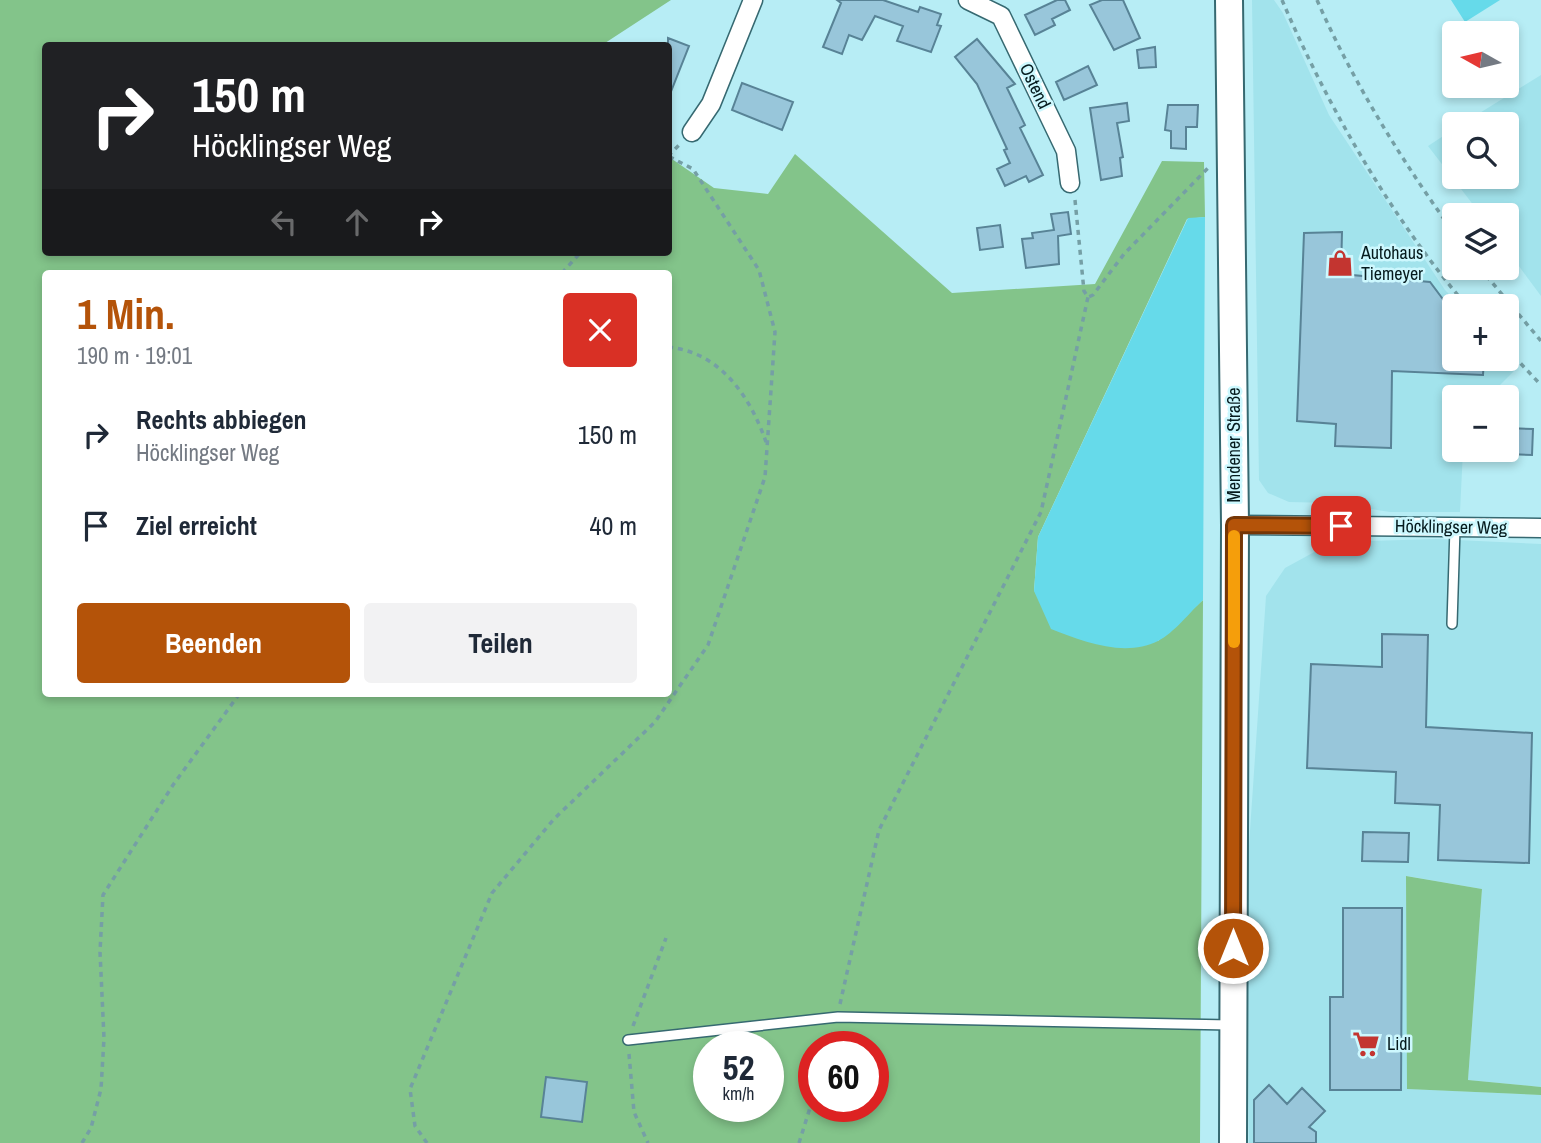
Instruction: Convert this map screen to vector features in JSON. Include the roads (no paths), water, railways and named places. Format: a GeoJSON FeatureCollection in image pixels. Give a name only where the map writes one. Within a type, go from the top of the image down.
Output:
{"type":"FeatureCollection","features":[{"type":"Feature","properties":{"kind":"main road","name":"Mendener Straße"},"geometry":{"type":"LineString","coordinates":[[1230,0],[1234,525],[1233,1143]]}},
{"type":"Feature","properties":{"kind":"street"},"geometry":{"type":"LineString","coordinates":[[692,132],[711,104],[753,0]]}},
{"type":"Feature","properties":{"kind":"street","name":"Ostend"},"geometry":{"type":"LineString","coordinates":[[975,1],[1001,16],[1066,150],[1070,183]]}},
{"type":"Feature","properties":{"kind":"street","name":"Höcklingser Weg"},"geometry":{"type":"LineString","coordinates":[[1234,525],[1541,528]]}},
{"type":"Feature","properties":{"kind":"lane"},"geometry":{"type":"LineString","coordinates":[[1452,624],[1455,528]]}},
{"type":"Feature","properties":{"kind":"lane"},"geometry":{"type":"LineString","coordinates":[[628,1040],[838,1017],[1233,1025]]}},
{"type":"Feature","properties":{"kind":"place","name":"Autohaus Tiemeyer"},"geometry":{"type":"Point","coordinates":[1340,263]}},
{"type":"Feature","properties":{"kind":"place","name":"Lidl"},"geometry":{"type":"Point","coordinates":[1366,1044]}}]}
